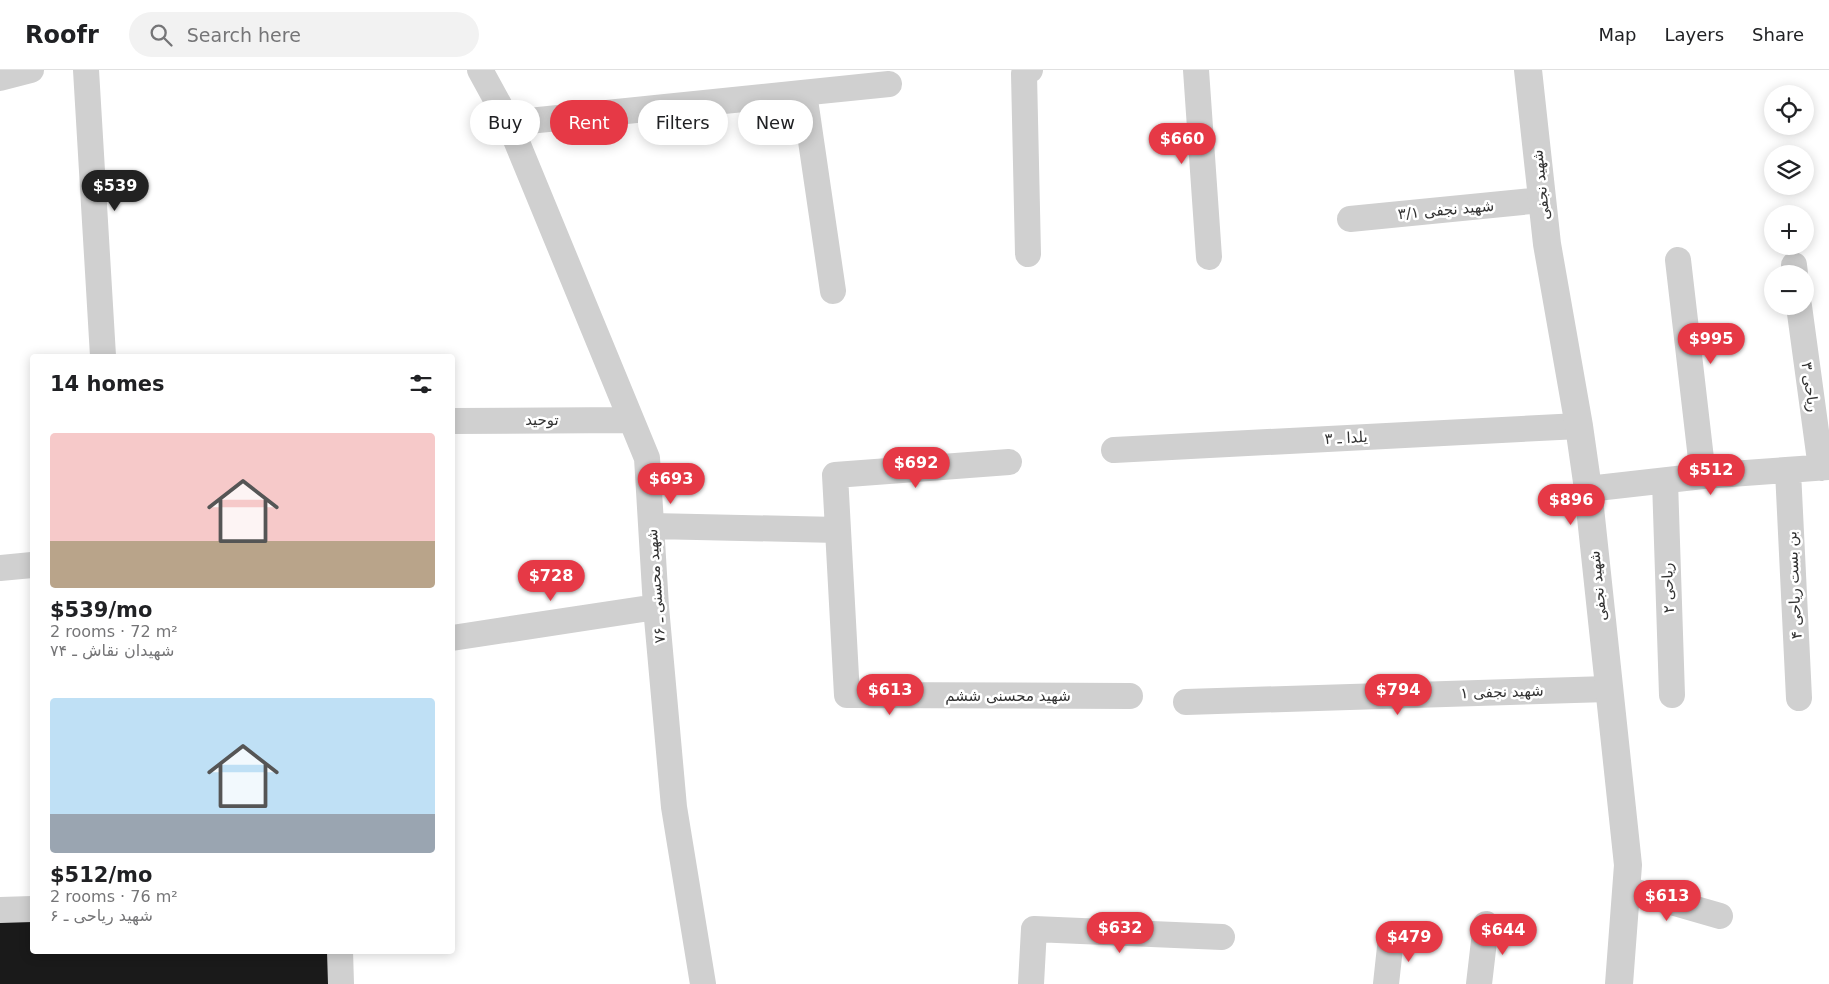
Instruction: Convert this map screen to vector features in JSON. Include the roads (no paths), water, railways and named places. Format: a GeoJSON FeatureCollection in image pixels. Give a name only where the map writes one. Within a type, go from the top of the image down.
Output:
{"type":"FeatureCollection","features":[{"type":"Feature","properties":{"kind":"street"},"geometry":{"type":"LineString","coordinates":[[0,78],[31,70]]}},
{"type":"Feature","properties":{"kind":"street"},"geometry":{"type":"LineString","coordinates":[[86,70],[103,354]]}},
{"type":"Feature","properties":{"kind":"street","name":"شهید محسنی ـ ۷۶"},"geometry":{"type":"LineString","coordinates":[[480,70],[496,100]]}},
{"type":"Feature","properties":{"kind":"street"},"geometry":{"type":"LineString","coordinates":[[1028,254],[1024,74],[1030,70]]}},
{"type":"Feature","properties":{"kind":"street"},"geometry":{"type":"LineString","coordinates":[[1196,70],[1209,257]]}},
{"type":"Feature","properties":{"kind":"street","name":"شهید نجفی"},"geometry":{"type":"LineString","coordinates":[[1528,70],[1547,244],[1579,426],[1588,489],[1628,866],[1618,984]]}},
{"type":"Feature","properties":{"kind":"street"},"geometry":{"type":"LineString","coordinates":[[540,120],[889,84]]}},
{"type":"Feature","properties":{"kind":"street"},"geometry":{"type":"LineString","coordinates":[[804,93],[833,291]]}},
{"type":"Feature","properties":{"kind":"street","name":"شهید محسنی ـ ۷۶"},"geometry":{"type":"LineString","coordinates":[[517,145],[647,458],[656,607],[674,807],[703,984]]}},
{"type":"Feature","properties":{"kind":"street","name":"شهید نجفی ۳/۱"},"geometry":{"type":"LineString","coordinates":[[1350,219],[1542,200]]}},
{"type":"Feature","properties":{"kind":"street"},"geometry":{"type":"LineString","coordinates":[[1678,260],[1703,476]]}},
{"type":"Feature","properties":{"kind":"street","name":"ریاحی ۳"},"geometry":{"type":"LineString","coordinates":[[1800,315],[1825,468]]}},
{"type":"Feature","properties":{"kind":"street","name":"توحید"},"geometry":{"type":"LineString","coordinates":[[455,421],[631,420]]}},
{"type":"Feature","properties":{"kind":"street","name":"یلدا ـ ۳"},"geometry":{"type":"LineString","coordinates":[[1114,450],[1579,426]]}},
{"type":"Feature","properties":{"kind":"street"},"geometry":{"type":"LineString","coordinates":[[652,526],[838,530],[835,475],[1009,462]]}},
{"type":"Feature","properties":{"kind":"street"},"geometry":{"type":"LineString","coordinates":[[1588,489],[1703,476],[1825,468]]}},
{"type":"Feature","properties":{"kind":"street","name":"بن بست ریاحی ۴"},"geometry":{"type":"LineString","coordinates":[[1788,471],[1799,698]]}},
{"type":"Feature","properties":{"kind":"street","name":"ریاحی ۲"},"geometry":{"type":"LineString","coordinates":[[1665,481],[1672,695]]}},
{"type":"Feature","properties":{"kind":"street","name":"شهید محسنی ششم"},"geometry":{"type":"LineString","coordinates":[[838,530],[847,695],[1130,696]]}},
{"type":"Feature","properties":{"kind":"street"},"geometry":{"type":"LineString","coordinates":[[0,568],[30,565]]}},
{"type":"Feature","properties":{"kind":"street"},"geometry":{"type":"LineString","coordinates":[[455,638],[656,607]]}},
{"type":"Feature","properties":{"kind":"street","name":"شهید نجفی ۱"},"geometry":{"type":"LineString","coordinates":[[1186,702],[1608,689]]}},
{"type":"Feature","properties":{"kind":"street"},"geometry":{"type":"LineString","coordinates":[[1626,889],[1720,916]]}},
{"type":"Feature","properties":{"kind":"street"},"geometry":{"type":"LineString","coordinates":[[0,910],[30,910]]}},
{"type":"Feature","properties":{"kind":"street"},"geometry":{"type":"LineString","coordinates":[[1479,984],[1486,924]]}},
{"type":"Feature","properties":{"kind":"street"},"geometry":{"type":"LineString","coordinates":[[1031,984],[1034,930],[1222,937]]}},
{"type":"Feature","properties":{"kind":"street"},"geometry":{"type":"LineString","coordinates":[[1386,984],[1391,938]]}},
{"type":"Feature","properties":{"kind":"street"},"geometry":{"type":"LineString","coordinates":[[340,954],[341,984]]}}]}
